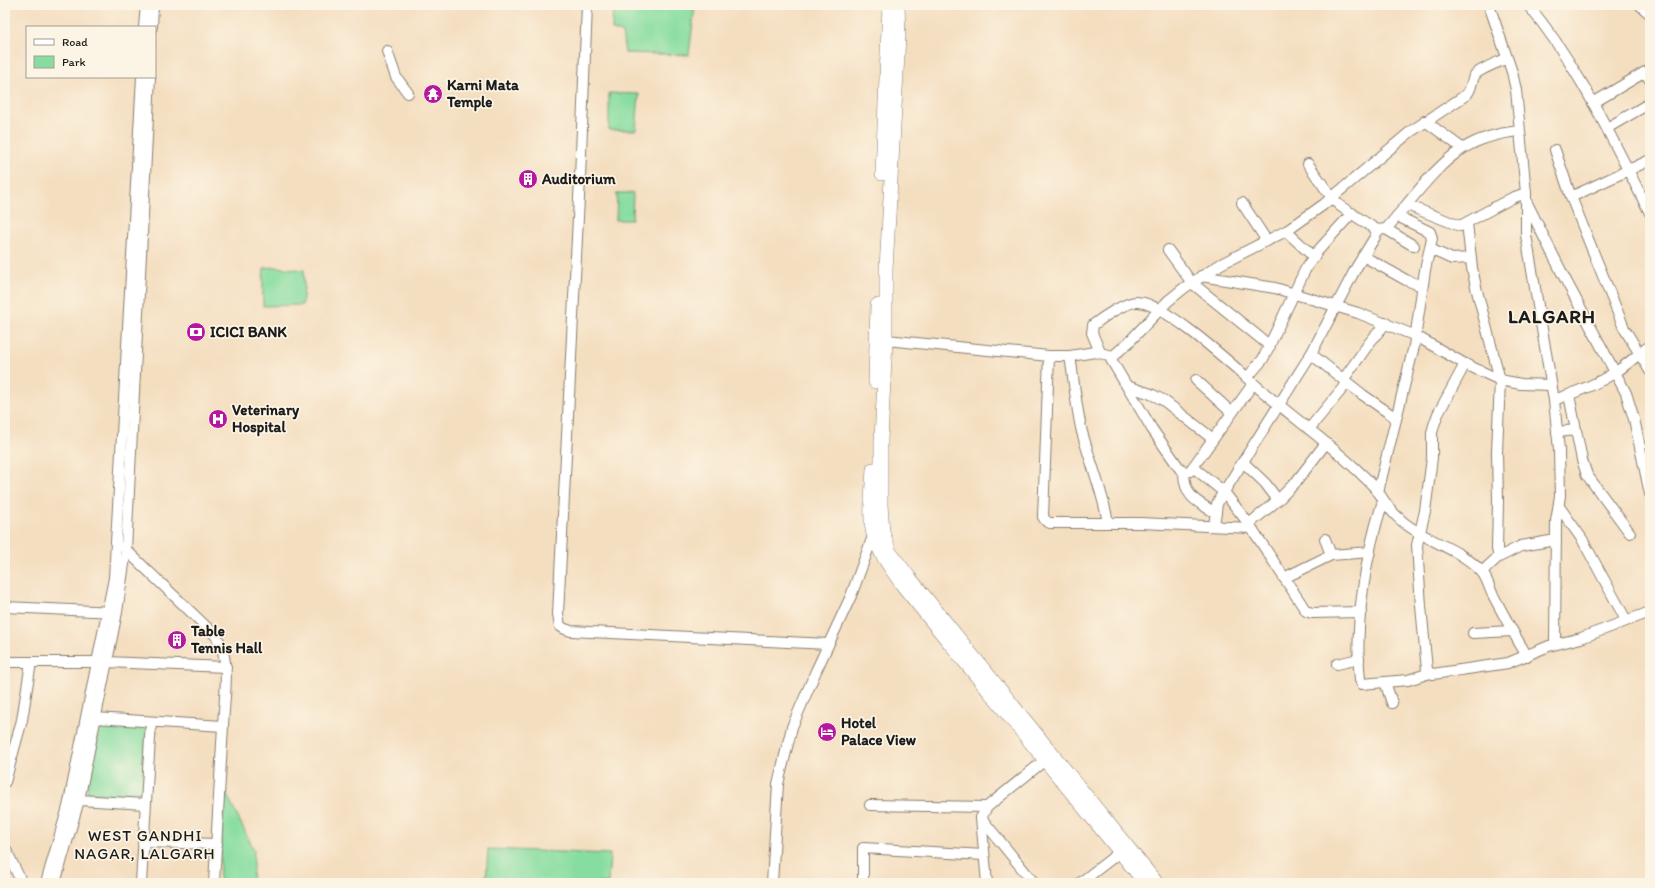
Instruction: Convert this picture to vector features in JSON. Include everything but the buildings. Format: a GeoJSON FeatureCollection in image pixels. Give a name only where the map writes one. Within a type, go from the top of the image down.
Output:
{"type":"FeatureCollection","features":[{"type":"Feature","properties":{"kind":"main road"},"geometry":{"type":"LineString","coordinates":[[889,5],[878,256],[871,505],[873,536],[883,557],[902,585],[1145,883]]}},
{"type":"Feature","properties":{"kind":"main road"},"geometry":{"type":"LineString","coordinates":[[898,5],[899,36],[886,269],[886,340],[881,440],[881,505],[883,532],[890,552],[910,578],[1156,883]]}},
{"type":"Feature","properties":{"kind":"street"},"geometry":{"type":"LineString","coordinates":[[144,26],[146,5]]}},
{"type":"Feature","properties":{"kind":"street"},"geometry":{"type":"LineString","coordinates":[[152,26],[153,5]]}},
{"type":"Feature","properties":{"kind":"street"},"geometry":{"type":"LineString","coordinates":[[587,5],[558,621],[560,626],[572,631],[828,644]]}},
{"type":"Feature","properties":{"kind":"street"},"geometry":{"type":"LineString","coordinates":[[1488,5],[1507,58],[1516,90],[1526,197],[1526,235],[1554,400],[1560,481],[1560,508],[1556,521],[1555,644]]}},
{"type":"Feature","properties":{"kind":"street"},"geometry":{"type":"LineString","coordinates":[[1528,5],[1559,46],[1593,103],[1650,213]]}},
{"type":"Feature","properties":{"kind":"street"},"geometry":{"type":"LineString","coordinates":[[1640,5],[1650,14]]}},
{"type":"Feature","properties":{"kind":"street"},"geometry":{"type":"LineString","coordinates":[[387,51],[396,77],[408,93]]}},
{"type":"Feature","properties":{"kind":"street"},"geometry":{"type":"LineString","coordinates":[[886,340],[1048,356],[1116,354],[1159,310],[1184,288],[1196,279],[1239,254],[1286,231],[1332,198],[1396,143],[1425,121],[1466,95],[1470,91],[1472,81],[1477,73],[1507,58]]}},
{"type":"Feature","properties":{"kind":"street"},"geometry":{"type":"LineString","coordinates":[[1593,103],[1645,72],[1650,80]]}},
{"type":"Feature","properties":{"kind":"street"},"geometry":{"type":"LineString","coordinates":[[113,612],[142,78]]}},
{"type":"Feature","properties":{"kind":"street"},"geometry":{"type":"LineString","coordinates":[[46,883],[68,807],[102,662],[126,550],[150,78]]}},
{"type":"Feature","properties":{"kind":"street"},"geometry":{"type":"LineString","coordinates":[[1607,128],[1650,103]]}},
{"type":"Feature","properties":{"kind":"street"},"geometry":{"type":"LineString","coordinates":[[1425,121],[1462,148]]}},
{"type":"Feature","properties":{"kind":"street"},"geometry":{"type":"LineString","coordinates":[[1214,526],[1218,504],[1224,492],[1310,354],[1363,256],[1376,237],[1437,171],[1462,148],[1483,139],[1519,131]]}},
{"type":"Feature","properties":{"kind":"street"},"geometry":{"type":"LineString","coordinates":[[1555,150],[1571,197],[1624,328],[1650,371]]}},
{"type":"Feature","properties":{"kind":"street"},"geometry":{"type":"LineString","coordinates":[[1571,197],[1650,160]]}},
{"type":"Feature","properties":{"kind":"street"},"geometry":{"type":"LineString","coordinates":[[1308,164],[1332,198],[1352,213],[1414,246]]}},
{"type":"Feature","properties":{"kind":"street"},"geometry":{"type":"LineString","coordinates":[[1407,205],[1460,226],[1512,198],[1526,197]]}},
{"type":"Feature","properties":{"kind":"street"},"geometry":{"type":"LineString","coordinates":[[1526,197],[1563,275],[1626,392],[1634,419],[1650,494]]}},
{"type":"Feature","properties":{"kind":"street"},"geometry":{"type":"LineString","coordinates":[[1242,203],[1267,240]]}},
{"type":"Feature","properties":{"kind":"street"},"geometry":{"type":"LineString","coordinates":[[1216,513],[1191,497],[1185,486],[1188,470],[1232,413],[1270,346],[1305,270],[1314,257],[1352,213]]}},
{"type":"Feature","properties":{"kind":"street"},"geometry":{"type":"LineString","coordinates":[[1356,693],[1360,680],[1359,659],[1362,597],[1374,525],[1396,418],[1416,336],[1422,286],[1432,238],[1430,232],[1397,216]]}},
{"type":"Feature","properties":{"kind":"street"},"geometry":{"type":"LineString","coordinates":[[1467,223],[1476,287],[1500,380],[1496,452],[1498,501],[1497,549],[1499,557]]}},
{"type":"Feature","properties":{"kind":"street"},"geometry":{"type":"LineString","coordinates":[[1286,231],[1314,257]]}},
{"type":"Feature","properties":{"kind":"street"},"geometry":{"type":"LineString","coordinates":[[1430,249],[1452,260],[1471,258]]}},
{"type":"Feature","properties":{"kind":"street"},"geometry":{"type":"LineString","coordinates":[[1168,250],[1196,279],[1270,346]]}},
{"type":"Feature","properties":{"kind":"street"},"geometry":{"type":"LineString","coordinates":[[1363,256],[1406,280],[1422,286]]}},
{"type":"Feature","properties":{"kind":"street"},"geometry":{"type":"LineString","coordinates":[[1196,279],[1275,288],[1386,323],[1416,336],[1465,364],[1500,380],[1521,384],[1551,385]]}},
{"type":"Feature","properties":{"kind":"street"},"geometry":{"type":"LineString","coordinates":[[1361,612],[1309,613],[1250,526],[1224,492],[1188,470],[1180,469],[1152,429],[1127,386],[1104,354],[1092,333],[1093,325],[1123,306],[1138,302],[1159,310],[1178,322],[1221,355],[1279,406],[1326,443],[1356,470],[1402,521],[1419,533],[1463,557],[1482,572],[1512,631],[1527,656]]}},
{"type":"Feature","properties":{"kind":"street"},"geometry":{"type":"LineString","coordinates":[[1309,429],[1345,382],[1370,342],[1386,323]]}},
{"type":"Feature","properties":{"kind":"street"},"geometry":{"type":"LineString","coordinates":[[1554,400],[1569,395],[1616,372],[1650,346]]}},
{"type":"Feature","properties":{"kind":"street"},"geometry":{"type":"LineString","coordinates":[[1310,354],[1345,382],[1396,418]]}},
{"type":"Feature","properties":{"kind":"street"},"geometry":{"type":"LineString","coordinates":[[1048,356],[1043,517],[1050,523],[1250,526],[1296,482],[1326,443]]}},
{"type":"Feature","properties":{"kind":"street"},"geometry":{"type":"LineString","coordinates":[[1070,356],[1082,430],[1094,473],[1105,504],[1108,523]]}},
{"type":"Feature","properties":{"kind":"street"},"geometry":{"type":"LineString","coordinates":[[1430,673],[1427,670],[1420,606],[1417,545],[1432,458],[1432,433],[1434,425],[1438,414],[1465,364]]}},
{"type":"Feature","properties":{"kind":"street"},"geometry":{"type":"LineString","coordinates":[[1196,380],[1232,413]]}},
{"type":"Feature","properties":{"kind":"street"},"geometry":{"type":"LineString","coordinates":[[1127,386],[1151,394],[1163,400],[1213,439]]}},
{"type":"Feature","properties":{"kind":"street"},"geometry":{"type":"LineString","coordinates":[[1569,395],[1582,460],[1587,475],[1630,533]]}},
{"type":"Feature","properties":{"kind":"street"},"geometry":{"type":"LineString","coordinates":[[1557,432],[1576,430]]}},
{"type":"Feature","properties":{"kind":"street"},"geometry":{"type":"LineString","coordinates":[[1243,462],[1265,483],[1278,500]]}},
{"type":"Feature","properties":{"kind":"street"},"geometry":{"type":"LineString","coordinates":[[1560,508],[1582,539],[1626,620]]}},
{"type":"Feature","properties":{"kind":"street"},"geometry":{"type":"LineString","coordinates":[[772,883],[778,784],[792,727],[828,644],[851,596],[873,536]]}},
{"type":"Feature","properties":{"kind":"street"},"geometry":{"type":"LineString","coordinates":[[1326,539],[1331,555]]}},
{"type":"Feature","properties":{"kind":"street"},"geometry":{"type":"LineString","coordinates":[[1482,572],[1499,557],[1521,546],[1556,540]]}},
{"type":"Feature","properties":{"kind":"street"},"geometry":{"type":"LineString","coordinates":[[117,542],[216,636],[224,653],[226,667],[214,883]]}},
{"type":"Feature","properties":{"kind":"street"},"geometry":{"type":"LineString","coordinates":[[1284,578],[1331,555],[1370,552]]}},
{"type":"Feature","properties":{"kind":"street"},"geometry":{"type":"LineString","coordinates":[[5,607],[113,612]]}},
{"type":"Feature","properties":{"kind":"street"},"geometry":{"type":"LineString","coordinates":[[1360,680],[1362,684],[1408,680],[1430,673],[1433,674],[1508,663],[1555,644],[1581,638],[1650,612]]}},
{"type":"Feature","properties":{"kind":"street"},"geometry":{"type":"LineString","coordinates":[[1473,633],[1512,631]]}},
{"type":"Feature","properties":{"kind":"street"},"geometry":{"type":"LineString","coordinates":[[1337,664],[1359,659]]}},
{"type":"Feature","properties":{"kind":"street"},"geometry":{"type":"LineString","coordinates":[[5,662],[102,662],[226,667]]}},
{"type":"Feature","properties":{"kind":"street"},"geometry":{"type":"LineString","coordinates":[[5,782],[22,720],[31,662]]}},
{"type":"Feature","properties":{"kind":"street"},"geometry":{"type":"LineString","coordinates":[[55,883],[79,800],[95,718],[102,662]]}},
{"type":"Feature","properties":{"kind":"street"},"geometry":{"type":"LineString","coordinates":[[1386,682],[1392,703]]}},
{"type":"Feature","properties":{"kind":"street"},"geometry":{"type":"LineString","coordinates":[[95,718],[223,726]]}},
{"type":"Feature","properties":{"kind":"street"},"geometry":{"type":"LineString","coordinates":[[141,883],[151,722]]}},
{"type":"Feature","properties":{"kind":"street"},"geometry":{"type":"LineString","coordinates":[[987,883],[981,818],[987,807],[1045,760]]}},
{"type":"Feature","properties":{"kind":"street"},"geometry":{"type":"LineString","coordinates":[[79,800],[145,804]]}},
{"type":"Feature","properties":{"kind":"street"},"geometry":{"type":"LineString","coordinates":[[870,805],[987,807]]}},
{"type":"Feature","properties":{"kind":"street"},"geometry":{"type":"LineString","coordinates":[[981,818],[1034,883]]}},
{"type":"Feature","properties":{"kind":"street"},"geometry":{"type":"LineString","coordinates":[[143,842],[217,844]]}},
{"type":"Feature","properties":{"kind":"street"},"geometry":{"type":"LineString","coordinates":[[5,848],[9,866],[22,883]]}},
{"type":"Feature","properties":{"kind":"street"},"geometry":{"type":"LineString","coordinates":[[863,883],[863,848],[984,855]]}},
{"type":"Feature","properties":{"kind":"street"},"geometry":{"type":"LineString","coordinates":[[1080,883],[1120,852]]}},
{"type":"Feature","properties":{"kind":"green space"},"geometry":{"type":"Polygon","coordinates":[[[613,5],[695,5],[689,55],[625,53],[622,32],[612,30],[613,5]]]}},
{"type":"Feature","properties":{"kind":"green space"},"geometry":{"type":"Polygon","coordinates":[[[609,93],[639,94],[636,130],[609,130],[609,93]]]}},
{"type":"Feature","properties":{"kind":"green space"},"geometry":{"type":"Polygon","coordinates":[[[617,193],[633,193],[632,220],[616,220],[617,193]]]}},
{"type":"Feature","properties":{"kind":"green space"},"geometry":{"type":"Polygon","coordinates":[[[275,267],[304,270],[302,305],[263,306],[264,268],[275,267]]]}},
{"type":"Feature","properties":{"kind":"green space"},"geometry":{"type":"Polygon","coordinates":[[[101,722],[147,726],[143,797],[88,793],[87,787],[101,722]]]}},
{"type":"Feature","properties":{"kind":"green space"},"geometry":{"type":"Polygon","coordinates":[[[226,793],[254,850],[252,883],[219,883],[222,821],[226,793]]]}},
{"type":"Feature","properties":{"kind":"green space"},"geometry":{"type":"Polygon","coordinates":[[[488,849],[610,854],[608,883],[486,883],[488,849]]]}},
{"type":"Feature","properties":{"kind":"place","name":"Karni Mata Temple"},"geometry":{"type":"Point","coordinates":[433,94]}},
{"type":"Feature","properties":{"kind":"place","name":"Auditorium"},"geometry":{"type":"Point","coordinates":[528,179]}},
{"type":"Feature","properties":{"kind":"place","name":"ICICI BANK"},"geometry":{"type":"Point","coordinates":[196,332]}},
{"type":"Feature","properties":{"kind":"place","name":"Veterinary Hospital"},"geometry":{"type":"Point","coordinates":[218,419]}},
{"type":"Feature","properties":{"kind":"place","name":"Table Tennis Hall"},"geometry":{"type":"Point","coordinates":[177,640]}},
{"type":"Feature","properties":{"kind":"place","name":"Hotel Palace View"},"geometry":{"type":"Point","coordinates":[827,732]}},
{"type":"Feature","properties":{"kind":"district","name":"LALGARH"},"geometry":{"type":"Point","coordinates":[1552,316]}},
{"type":"Feature","properties":{"kind":"district","name":"WEST GANDHI NAGAR, LALGARH"},"geometry":{"type":"Point","coordinates":[145,844]}}]}
